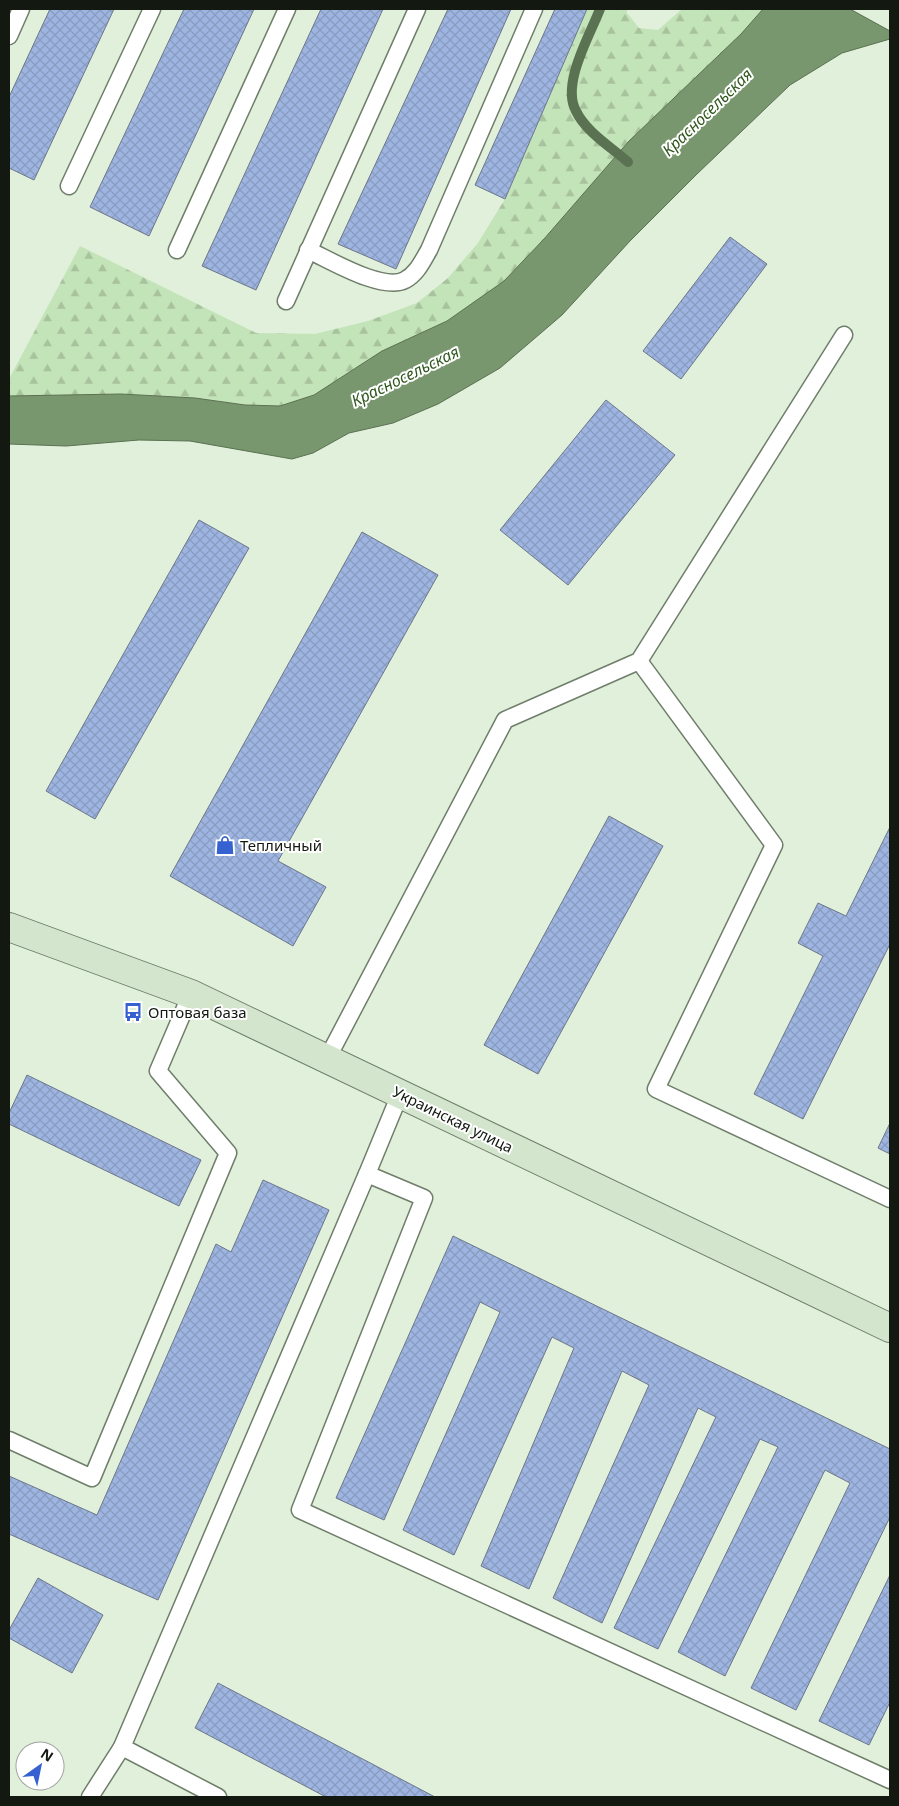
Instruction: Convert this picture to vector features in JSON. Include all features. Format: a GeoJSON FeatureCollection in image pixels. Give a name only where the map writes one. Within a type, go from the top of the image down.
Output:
{"type":"FeatureCollection","features":[{"type":"Feature","properties":{"kind":"main road","name":"Украинская улица"},"geometry":{"type":"LineString","coordinates":[[9,927],[191,994],[890,1328]]}},
{"type":"Feature","properties":{"kind":"lane"},"geometry":{"type":"LineString","coordinates":[[9,36],[21,9]]}},
{"type":"Feature","properties":{"kind":"lane"},"geometry":{"type":"LineString","coordinates":[[69,186],[152,9]]}},
{"type":"Feature","properties":{"kind":"lane"},"geometry":{"type":"LineString","coordinates":[[177,250],[288,9]]}},
{"type":"Feature","properties":{"kind":"lane"},"geometry":{"type":"LineString","coordinates":[[286,301],[417,9]]}},
{"type":"Feature","properties":{"kind":"lane"},"geometry":{"type":"LineString","coordinates":[[308,250],[374,281],[391,284],[405,280],[417,270],[429,250],[534,9]]}},
{"type":"Feature","properties":{"kind":"lane"},"geometry":{"type":"LineString","coordinates":[[328,1059],[504,720],[640,661],[844,335]]}},
{"type":"Feature","properties":{"kind":"lane"},"geometry":{"type":"LineString","coordinates":[[640,661],[774,845],[656,1089],[890,1199]]}},
{"type":"Feature","properties":{"kind":"lane"},"geometry":{"type":"LineString","coordinates":[[9,1440],[92,1478],[228,1153],[158,1071],[191,994]]}},
{"type":"Feature","properties":{"kind":"lane"},"geometry":{"type":"LineString","coordinates":[[90,1797],[122,1747],[400,1094]]}},
{"type":"Feature","properties":{"kind":"lane"},"geometry":{"type":"LineString","coordinates":[[367,1174],[424,1198],[300,1510],[890,1780]]}},
{"type":"Feature","properties":{"kind":"lane"},"geometry":{"type":"LineString","coordinates":[[122,1747],[214,1796]]}},
{"type":"Feature","properties":{"kind":"green space"},"geometry":{"type":"Polygon","coordinates":[[[587,9],[627,9],[627,13],[639,28],[658,30],[682,9],[763,9],[742,34],[629,141],[544,239],[504,281],[447,321],[382,351],[314,395],[280,406],[245,405],[195,398],[121,394],[9,396],[9,379],[80,246],[256,333],[315,334],[368,321],[417,303],[448,278],[478,243],[505,199],[587,9]]]}},
{"type":"Feature","properties":{"kind":"water","name":"Красносельская"},"geometry":{"type":"Polygon","coordinates":[[[763,9],[850,9],[890,31],[890,39],[842,53],[790,85],[630,241],[562,315],[500,368],[438,404],[393,423],[349,433],[313,453],[292,459],[190,441],[139,440],[66,446],[9,444],[9,396],[121,394],[195,398],[245,405],[280,406],[314,395],[382,351],[447,321],[504,281],[544,239],[629,141],[741,34],[763,9]]]}},
{"type":"Feature","properties":{"kind":"building"},"geometry":{"type":"Polygon","coordinates":[[[50,9],[114,9],[34,180],[9,168],[9,97],[50,9]]]}},
{"type":"Feature","properties":{"kind":"building"},"geometry":{"type":"Polygon","coordinates":[[[184,9],[254,9],[149,236],[90,207],[184,9]]]}},
{"type":"Feature","properties":{"kind":"building"},"geometry":{"type":"Polygon","coordinates":[[[321,9],[383,9],[256,290],[202,266],[321,9]]]}},
{"type":"Feature","properties":{"kind":"building"},"geometry":{"type":"Polygon","coordinates":[[[448,9],[511,9],[396,269],[338,244],[448,9]]]}},
{"type":"Feature","properties":{"kind":"building"},"geometry":{"type":"Polygon","coordinates":[[[555,9],[587,9],[505,199],[475,185],[555,9]]]}},
{"type":"Feature","properties":{"kind":"building"},"geometry":{"type":"Polygon","coordinates":[[[730,237],[767,264],[681,379],[643,351],[730,237]]]}},
{"type":"Feature","properties":{"kind":"building"},"geometry":{"type":"Polygon","coordinates":[[[606,400],[675,455],[568,585],[500,530],[606,400]]]}},
{"type":"Feature","properties":{"kind":"building"},"geometry":{"type":"Polygon","coordinates":[[[199,520],[249,548],[95,819],[46,791],[199,520]]]}},
{"type":"Feature","properties":{"kind":"building"},"geometry":{"type":"Polygon","coordinates":[[[362,532],[438,575],[278,861],[326,887],[293,946],[170,876],[362,532]]]}},
{"type":"Feature","properties":{"kind":"building"},"geometry":{"type":"Polygon","coordinates":[[[609,816],[663,846],[538,1074],[484,1045],[609,816]]]}},
{"type":"Feature","properties":{"kind":"building"},"geometry":{"type":"Polygon","coordinates":[[[890,827],[890,944],[803,1119],[754,1094],[823,956],[798,943],[818,903],[846,916],[890,827]]]}},
{"type":"Feature","properties":{"kind":"building"},"geometry":{"type":"Polygon","coordinates":[[[27,1075],[201,1160],[179,1206],[9,1124],[9,1113],[27,1075]]]}},
{"type":"Feature","properties":{"kind":"building"},"geometry":{"type":"Polygon","coordinates":[[[890,1123],[890,1154],[878,1148],[890,1123]]]}},
{"type":"Feature","properties":{"kind":"building"},"geometry":{"type":"Polygon","coordinates":[[[263,1180],[329,1210],[158,1600],[9,1534],[9,1476],[97,1515],[216,1244],[231,1252],[263,1180]]]}},
{"type":"Feature","properties":{"kind":"building"},"geometry":{"type":"Polygon","coordinates":[[[453,1236],[890,1449],[890,1517],[796,1710],[751,1688],[850,1483],[825,1470],[725,1676],[678,1652],[778,1447],[760,1439],[658,1649],[614,1628],[716,1417],[698,1408],[602,1623],[553,1598],[649,1385],[622,1371],[529,1589],[481,1566],[574,1348],[552,1337],[454,1555],[403,1530],[500,1312],[480,1302],[384,1520],[336,1498],[453,1236]]]}},
{"type":"Feature","properties":{"kind":"building"},"geometry":{"type":"Polygon","coordinates":[[[890,1575],[890,1702],[869,1745],[819,1721],[890,1575]]]}},
{"type":"Feature","properties":{"kind":"building"},"geometry":{"type":"Polygon","coordinates":[[[38,1578],[103,1615],[72,1673],[9,1638],[9,1630],[38,1578]]]}},
{"type":"Feature","properties":{"kind":"building"},"geometry":{"type":"Polygon","coordinates":[[[218,1683],[435,1797],[326,1797],[195,1728],[218,1683]]]}},
{"type":"Feature","properties":{"kind":"waterway"},"geometry":{"type":"LineString","coordinates":[[600,9],[574,74],[572,100],[580,119],[586,126],[628,162]]}},
{"type":"Feature","properties":{"kind":"place","name":"Тепличный"},"geometry":{"type":"Point","coordinates":[225,845]}},
{"type":"Feature","properties":{"kind":"place","name":"Оптовая база"},"geometry":{"type":"Point","coordinates":[133,1012]}}]}
